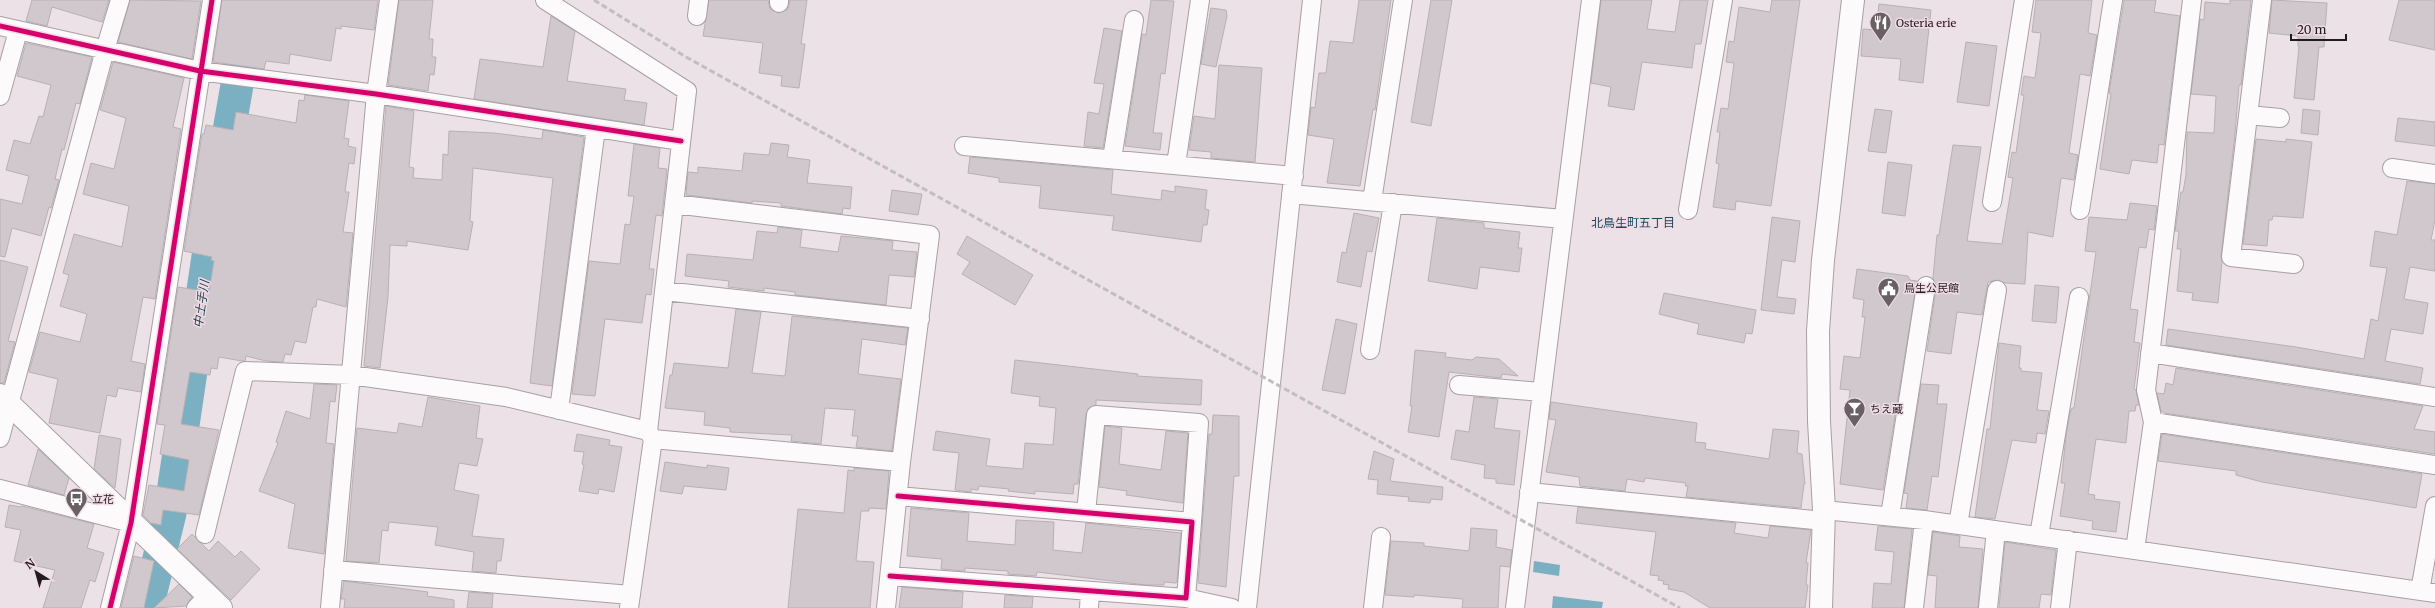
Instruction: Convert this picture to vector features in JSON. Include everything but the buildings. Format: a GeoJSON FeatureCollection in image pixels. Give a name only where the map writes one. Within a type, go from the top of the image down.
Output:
{"type":"FeatureCollection","features":[{"type":"Feature","properties":{"kind":"street"},"geometry":{"type":"LineString","coordinates":[[0,438],[5,400],[120,0]]}},
{"type":"Feature","properties":{"kind":"street"},"geometry":{"type":"LineString","coordinates":[[110,608],[133,525],[200,71],[212,0]]}},
{"type":"Feature","properties":{"kind":"street"},"geometry":{"type":"LineString","coordinates":[[330,608],[376,94],[389,0]]}},
{"type":"Feature","properties":{"kind":"street"},"geometry":{"type":"LineString","coordinates":[[333,570],[630,602],[650,435],[664,291],[687,92],[545,0]]}},
{"type":"Feature","properties":{"kind":"street"},"geometry":{"type":"LineString","coordinates":[[1176,165],[1200,0]]}},
{"type":"Feature","properties":{"kind":"street"},"geometry":{"type":"LineString","coordinates":[[1247,608],[1312,0]]}},
{"type":"Feature","properties":{"kind":"street"},"geometry":{"type":"LineString","coordinates":[[1372,201],[1403,0]]}},
{"type":"Feature","properties":{"kind":"street"},"geometry":{"type":"LineString","coordinates":[[1515,608],[1591,0]]}},
{"type":"Feature","properties":{"kind":"street"},"geometry":{"type":"LineString","coordinates":[[1688,210],[1723,0]]}},
{"type":"Feature","properties":{"kind":"street"},"geometry":{"type":"LineString","coordinates":[[1822,608],[1824,515],[1819,421],[1818,331],[1823,260],[1853,0]]}},
{"type":"Feature","properties":{"kind":"street"},"geometry":{"type":"LineString","coordinates":[[1992,202],[2024,0]]}},
{"type":"Feature","properties":{"kind":"street"},"geometry":{"type":"LineString","coordinates":[[2080,210],[2112,0]]}},
{"type":"Feature","properties":{"kind":"street"},"geometry":{"type":"LineString","coordinates":[[2135,550],[2152,422],[2146,390],[2192,0]]}},
{"type":"Feature","properties":{"kind":"street"},"geometry":{"type":"LineString","coordinates":[[2262,0],[2231,257],[2294,264]]}},
{"type":"Feature","properties":{"kind":"street"},"geometry":{"type":"LineString","coordinates":[[1112,159],[1134,20]]}},
{"type":"Feature","properties":{"kind":"street"},"geometry":{"type":"LineString","coordinates":[[0,26],[200,71],[376,94],[681,142]]}},
{"type":"Feature","properties":{"kind":"street"},"geometry":{"type":"LineString","coordinates":[[0,96],[18,31]]}},
{"type":"Feature","properties":{"kind":"street"},"geometry":{"type":"LineString","coordinates":[[2248,115],[2280,118]]}},
{"type":"Feature","properties":{"kind":"street"},"geometry":{"type":"LineString","coordinates":[[559,410],[596,128]]}},
{"type":"Feature","properties":{"kind":"street"},"geometry":{"type":"LineString","coordinates":[[964,146],[1176,165],[1292,185],[1372,201],[1563,218]]}},
{"type":"Feature","properties":{"kind":"street"},"geometry":{"type":"LineString","coordinates":[[2392,168],[2435,174]]}},
{"type":"Feature","properties":{"kind":"street"},"geometry":{"type":"LineString","coordinates":[[1370,350],[1393,203]]}},
{"type":"Feature","properties":{"kind":"street"},"geometry":{"type":"LineString","coordinates":[[674,204],[930,235],[902,462],[886,608]]}},
{"type":"Feature","properties":{"kind":"street"},"geometry":{"type":"LineString","coordinates":[[1890,516],[1926,286]]}},
{"type":"Feature","properties":{"kind":"street"},"geometry":{"type":"LineString","coordinates":[[1958,525],[1997,290]]}},
{"type":"Feature","properties":{"kind":"street"},"geometry":{"type":"LineString","coordinates":[[664,291],[920,319]]}},
{"type":"Feature","properties":{"kind":"street"},"geometry":{"type":"LineString","coordinates":[[2038,536],[2079,297]]}},
{"type":"Feature","properties":{"kind":"street"},"geometry":{"type":"LineString","coordinates":[[2150,353],[2435,397]]}},
{"type":"Feature","properties":{"kind":"street"},"geometry":{"type":"LineString","coordinates":[[205,534],[245,371],[351,375],[506,397],[650,435],[902,462]]}},
{"type":"Feature","properties":{"kind":"street"},"geometry":{"type":"LineString","coordinates":[[1459,385],[1541,392]]}},
{"type":"Feature","properties":{"kind":"street"},"geometry":{"type":"LineString","coordinates":[[5,400],[192,581],[208,604]]}},
{"type":"Feature","properties":{"kind":"street"},"geometry":{"type":"LineString","coordinates":[[1086,512],[1096,415],[1199,423],[1186,598]]}},
{"type":"Feature","properties":{"kind":"street"},"geometry":{"type":"LineString","coordinates":[[2152,422],[2435,465]]}},
{"type":"Feature","properties":{"kind":"street"},"geometry":{"type":"LineString","coordinates":[[0,489],[133,525]]}},
{"type":"Feature","properties":{"kind":"street"},"geometry":{"type":"LineString","coordinates":[[1529,492],[1824,515],[1890,516],[2428,592],[2435,506]]}},
{"type":"Feature","properties":{"kind":"street"},"geometry":{"type":"LineString","coordinates":[[898,496],[1192,522]]}},
{"type":"Feature","properties":{"kind":"street"},"geometry":{"type":"LineString","coordinates":[[1914,608],[1924,520]]}},
{"type":"Feature","properties":{"kind":"street"},"geometry":{"type":"LineString","coordinates":[[1988,608],[1996,530]]}},
{"type":"Feature","properties":{"kind":"street"},"geometry":{"type":"LineString","coordinates":[[1373,608],[1381,537]]}},
{"type":"Feature","properties":{"kind":"street"},"geometry":{"type":"LineString","coordinates":[[2060,608],[2068,540]]}},
{"type":"Feature","properties":{"kind":"street"},"geometry":{"type":"LineString","coordinates":[[890,576],[1089,600],[1186,598],[1232,608]]}},
{"type":"Feature","properties":{"kind":"water"},"geometry":{"type":"Polygon","coordinates":[[[1534,561],[1560,565],[1559,576],[1533,572],[1534,561]]]}},
{"type":"Feature","properties":{"kind":"water"},"geometry":{"type":"Polygon","coordinates":[[[1553,596],[1603,602],[1602,608],[1552,608],[1553,596]]]}},
{"type":"Feature","properties":{"kind":"waterway","name":"中土手川"},"geometry":{"type":"LineString","coordinates":[[147,608],[170,513],[214,216],[252,0]]}},
{"type":"Feature","properties":{"kind":"railway"},"geometry":{"type":"LineString","coordinates":[[594,0],[686,57],[1680,608]]}},
{"type":"Feature","properties":{"kind":"cycle path"},"geometry":{"type":"LineString","coordinates":[[110,608],[131,523],[212,0]]}},
{"type":"Feature","properties":{"kind":"cycle path"},"geometry":{"type":"LineString","coordinates":[[0,26],[200,71],[376,94],[681,141]]}},
{"type":"Feature","properties":{"kind":"cycle path"},"geometry":{"type":"LineString","coordinates":[[890,576],[1186,598],[1192,522],[898,496]]}},
{"type":"Feature","properties":{"kind":"place","name":"Osteria erie"},"geometry":{"type":"Point","coordinates":[1881,42]}},
{"type":"Feature","properties":{"kind":"place","name":"鳥生公民館"},"geometry":{"type":"Point","coordinates":[1888,308]}},
{"type":"Feature","properties":{"kind":"place","name":"ちえ蔵"},"geometry":{"type":"Point","coordinates":[1855,428]}},
{"type":"Feature","properties":{"kind":"place","name":"立花"},"geometry":{"type":"Point","coordinates":[76,518]}},
{"type":"Feature","properties":{"kind":"district","name":"北鳥生町五丁目"},"geometry":{"type":"Point","coordinates":[1633,222]}}]}
